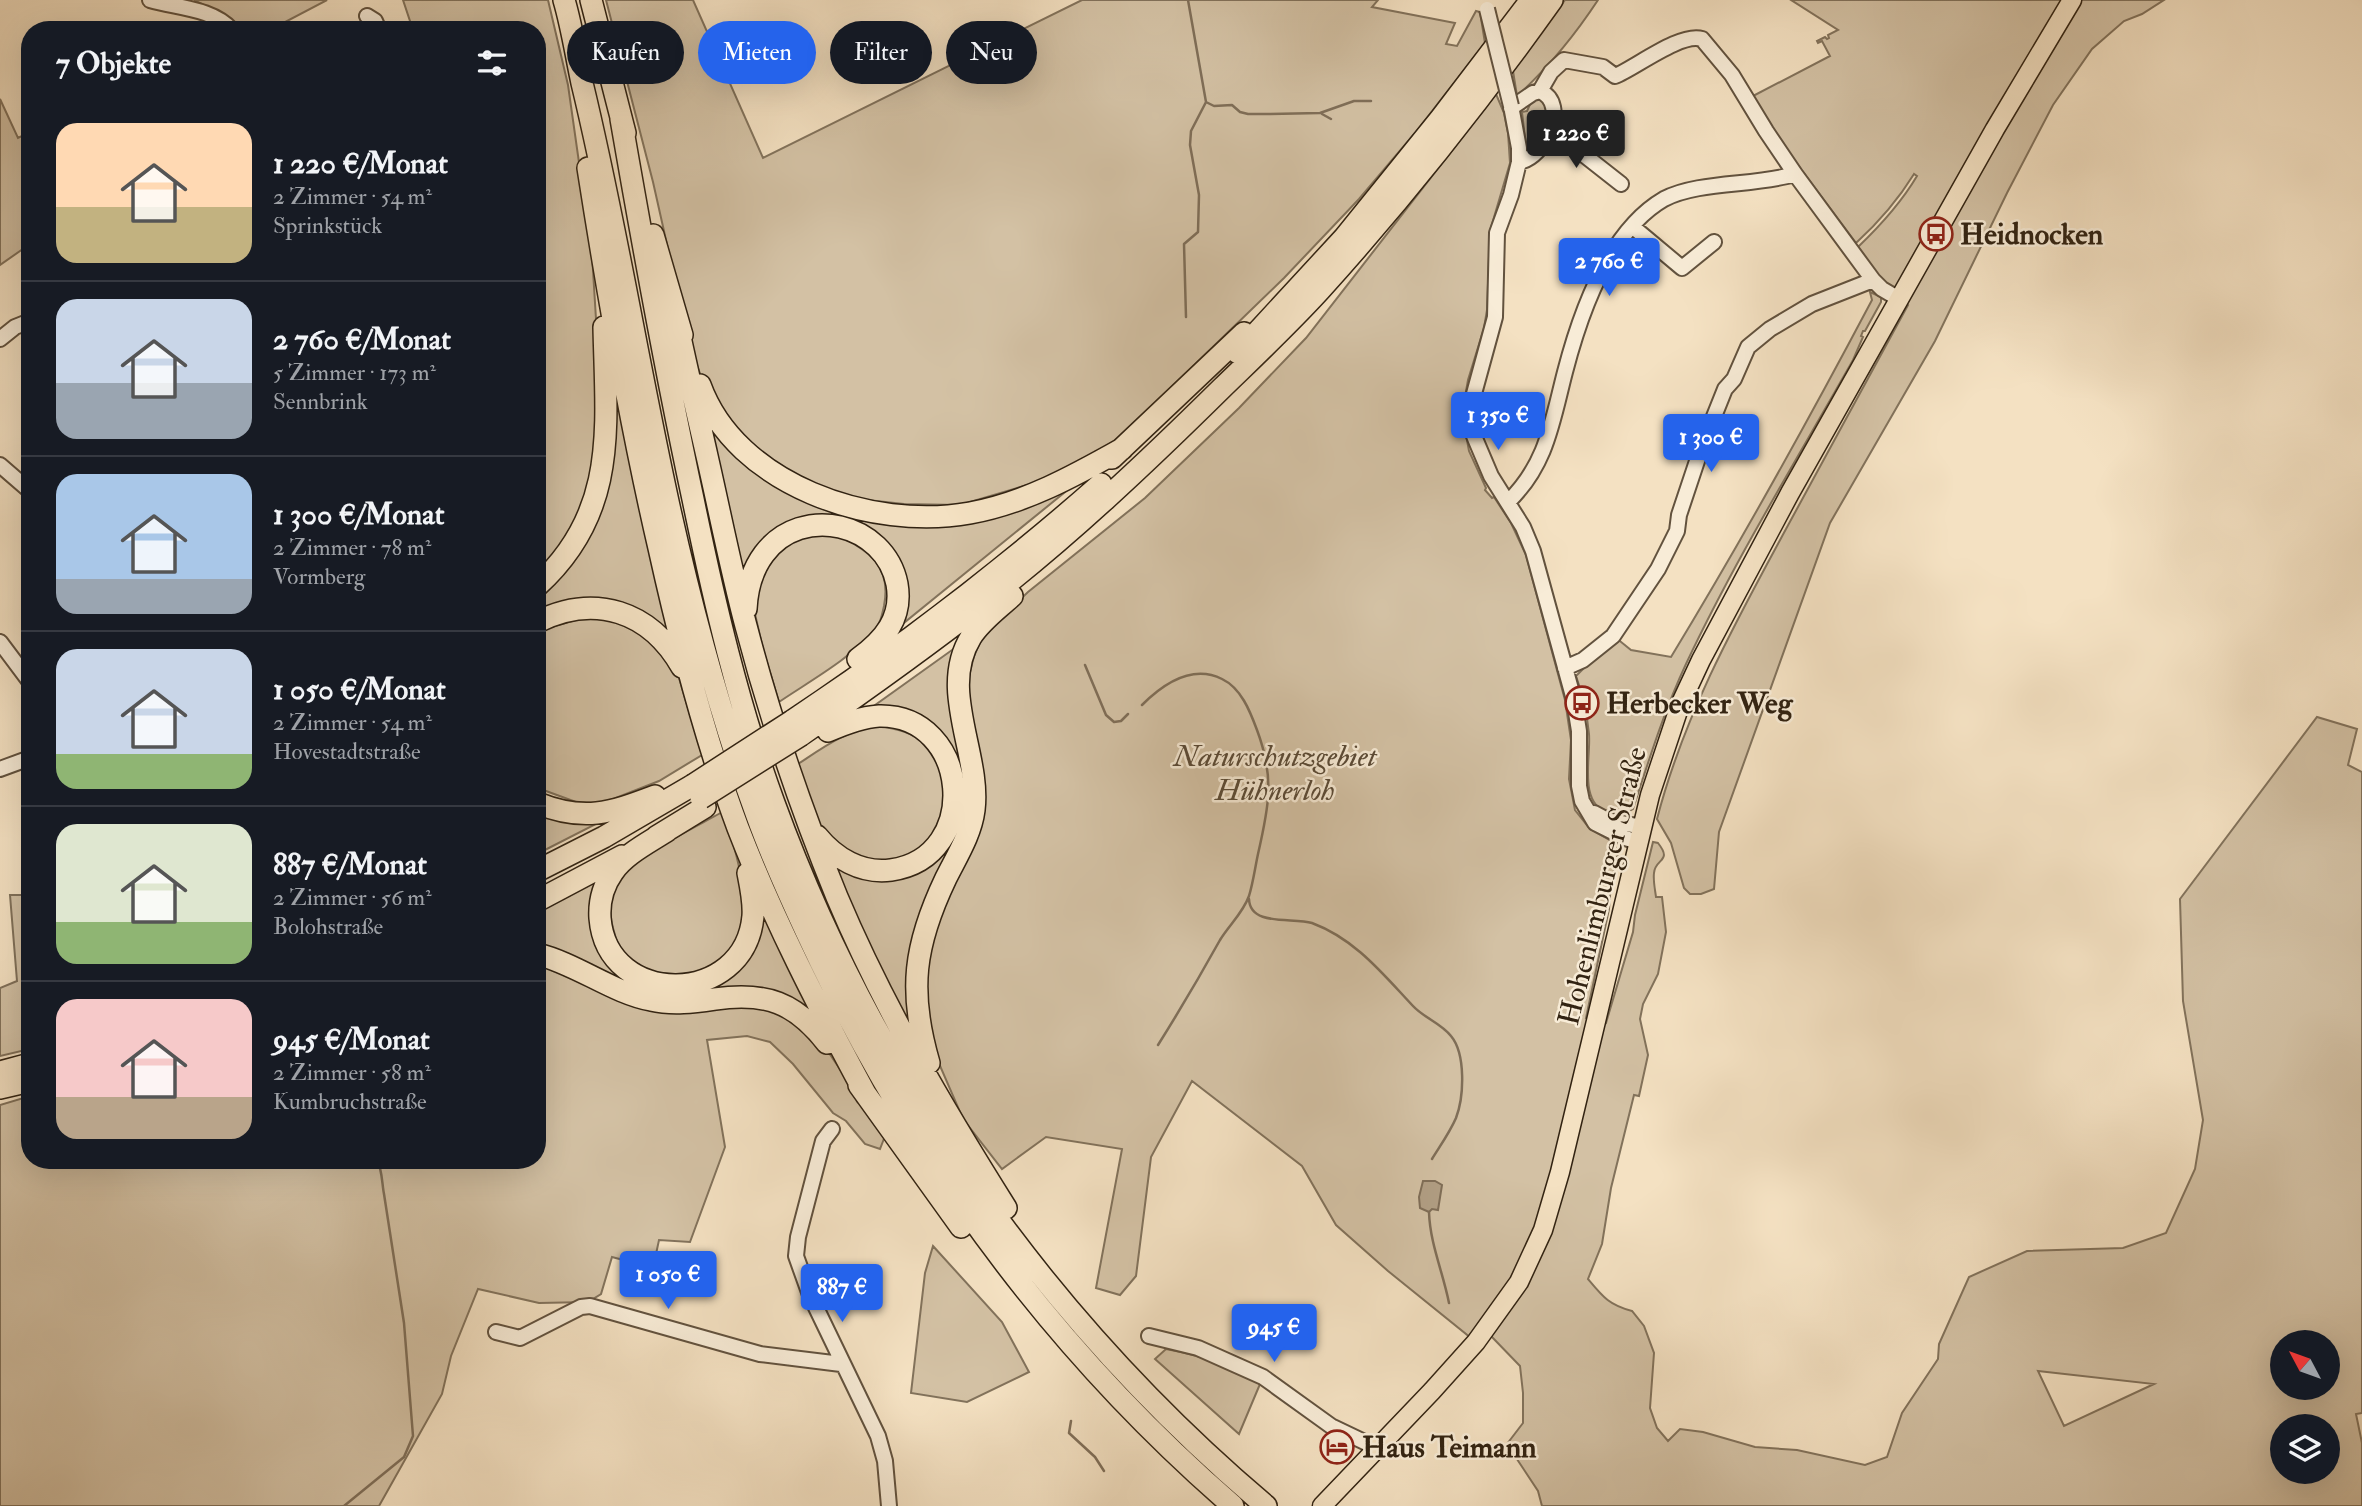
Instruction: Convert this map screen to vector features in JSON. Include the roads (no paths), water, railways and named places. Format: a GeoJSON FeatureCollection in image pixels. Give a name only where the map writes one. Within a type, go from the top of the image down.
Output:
{"type":"FeatureCollection","features":[{"type":"Feature","properties":{"kind":"highway"},"geometry":{"type":"LineString","coordinates":[[564,0],[569,21]]}},
{"type":"Feature","properties":{"kind":"highway"},"geometry":{"type":"LineString","coordinates":[[590,0],[677,322],[745,625],[763,690],[808,826],[880,989],[939,1098],[1035,1253],[1053,1289]]}},
{"type":"Feature","properties":{"kind":"highway"},"geometry":{"type":"LineString","coordinates":[[796,729],[847,684],[970,594],[1061,519],[1222,370],[1344,238],[1441,118],[1531,0]]}},
{"type":"Feature","properties":{"kind":"highway"},"geometry":{"type":"LineString","coordinates":[[939,1098],[921,1037],[915,992],[917,962],[928,918],[962,846],[974,810],[974,782],[962,714],[960,672],[965,651],[978,627],[1143,478],[1225,399],[1408,189],[1552,0]]}},
{"type":"Feature","properties":{"kind":"highway"},"geometry":{"type":"LineString","coordinates":[[578,84],[583,134],[603,262],[642,472],[692,684],[738,827],[780,931],[866,1095]]}},
{"type":"Feature","properties":{"kind":"highway"},"geometry":{"type":"LineString","coordinates":[[582,84],[669,508],[709,663],[757,816],[796,910],[870,1060],[907,1124],[1004,1264],[1094,1370],[1198,1475],[1233,1506]]}},
{"type":"Feature","properties":{"kind":"highway"},"geometry":{"type":"LineString","coordinates":[[621,119],[662,356],[709,576],[743,707],[774,803],[816,907],[882,1038],[921,1106],[979,1194],[1053,1289],[1151,1399],[1211,1459],[1266,1506]]}},
{"type":"Feature","properties":{"kind":"highway"},"geometry":{"type":"LineString","coordinates":[[817,691],[936,607],[1056,509],[1253,324],[1388,184]]}},
{"type":"Feature","properties":{"kind":"highway"},"geometry":{"type":"LineString","coordinates":[[546,577],[559,564],[584,525],[601,477],[607,420],[603,262]]}},
{"type":"Feature","properties":{"kind":"highway"},"geometry":{"type":"LineString","coordinates":[[546,883],[606,853],[796,729],[877,683],[1066,535],[1157,452],[1302,310]]}},
{"type":"Feature","properties":{"kind":"highway"},"geometry":{"type":"LineString","coordinates":[[677,322],[708,406],[727,433],[768,470],[814,494],[841,504],[905,516],[969,513],[1008,504],[1050,488],[1122,449]]}},
{"type":"Feature","properties":{"kind":"highway"},"geometry":{"type":"LineString","coordinates":[[745,625],[747,596],[754,572],[764,553],[786,535],[814,525],[832,525],[862,534],[888,559],[898,592],[898,608],[893,624],[878,644],[817,691],[796,729]]}},
{"type":"Feature","properties":{"kind":"highway"},"geometry":{"type":"LineString","coordinates":[[828,731],[923,662],[1035,574]]}},
{"type":"Feature","properties":{"kind":"highway"},"geometry":{"type":"LineString","coordinates":[[546,618],[582,608],[609,609],[638,619],[666,642],[692,684]]}},
{"type":"Feature","properties":{"kind":"highway"},"geometry":{"type":"LineString","coordinates":[[796,729],[828,731],[850,722],[879,716],[911,723],[928,734],[941,749],[951,768],[955,788],[955,808],[940,840],[927,854],[912,864],[895,869],[874,870],[851,864],[825,846],[808,826]]}},
{"type":"Feature","properties":{"kind":"highway"},"geometry":{"type":"LineString","coordinates":[[546,807],[557,811],[594,815],[615,811],[663,792],[697,792]]}},
{"type":"Feature","properties":{"kind":"highway"},"geometry":{"type":"LineString","coordinates":[[546,855],[663,792]]}},
{"type":"Feature","properties":{"kind":"highway"},"geometry":{"type":"LineString","coordinates":[[697,792],[668,830],[626,858],[613,871],[603,890],[599,907],[601,928],[606,944],[626,968],[648,981],[664,986],[681,986],[715,976],[740,953],[753,918],[752,893],[738,827]]}},
{"type":"Feature","properties":{"kind":"highway"},"geometry":{"type":"LineString","coordinates":[[546,866],[697,792]]}},
{"type":"Feature","properties":{"kind":"highway"},"geometry":{"type":"LineString","coordinates":[[546,896],[668,830]]}},
{"type":"Feature","properties":{"kind":"highway"},"geometry":{"type":"LineString","coordinates":[[546,957],[633,995],[651,1000],[682,1002],[751,997],[785,1004],[814,1026],[988,1262],[1033,1298]]}},
{"type":"Feature","properties":{"kind":"highway"},"geometry":{"type":"LineString","coordinates":[[0,1072],[21,1066]]}},
{"type":"Feature","properties":{"kind":"highway"},"geometry":{"type":"LineString","coordinates":[[0,1088],[21,1083]]}},
{"type":"Feature","properties":{"kind":"main road","name":"Hohenlimburger Straße"},"geometry":{"type":"LineString","coordinates":[[1322,1506],[1433,1391],[1476,1342],[1519,1282],[1537,1243],[1556,1184],[1640,834],[1680,705],[1790,493],[2071,0]]}},
{"type":"Feature","properties":{"kind":"street"},"geometry":{"type":"LineString","coordinates":[[150,0],[202,12],[221,21]]}},
{"type":"Feature","properties":{"kind":"street"},"geometry":{"type":"LineString","coordinates":[[1487,4],[1511,107],[1519,162],[1511,195],[1497,233],[1495,317],[1472,401],[1471,419],[1476,445],[1491,476],[1528,537],[1577,714],[1579,786],[1586,808],[1640,834]]}},
{"type":"Feature","properties":{"kind":"street"},"geometry":{"type":"LineString","coordinates":[[367,16],[375,21]]}},
{"type":"Feature","properties":{"kind":"street"},"geometry":{"type":"LineString","coordinates":[[1540,91],[1551,72],[1564,61],[1603,67],[1615,76],[1629,70],[1637,62],[1687,39],[1697,38],[1717,55],[1732,75],[1795,174],[1873,280],[1899,299]]}},
{"type":"Feature","properties":{"kind":"street"},"geometry":{"type":"LineString","coordinates":[[1511,107],[1540,91],[1545,93],[1552,103],[1551,129],[1538,152],[1528,160],[1519,162]]}},
{"type":"Feature","properties":{"kind":"street"},"geometry":{"type":"LineString","coordinates":[[1551,129],[1621,184]]}},
{"type":"Feature","properties":{"kind":"street"},"geometry":{"type":"LineString","coordinates":[[1508,502],[1523,486],[1542,457],[1565,370],[1586,309],[1601,273],[1633,227],[1664,200],[1682,192],[1777,180],[1795,174]]}},
{"type":"Feature","properties":{"kind":"street"},"geometry":{"type":"LineString","coordinates":[[1633,227],[1682,268],[1714,242]]}},
{"type":"Feature","properties":{"kind":"street"},"geometry":{"type":"LineString","coordinates":[[1565,668],[1583,660],[1613,636],[1658,569],[1677,531],[1679,515],[1700,449],[1725,389],[1734,379],[1748,347],[1770,329],[1812,304],[1873,280]]}},
{"type":"Feature","properties":{"kind":"street"},"geometry":{"type":"LineString","coordinates":[[0,339],[21,325]]}},
{"type":"Feature","properties":{"kind":"street"},"geometry":{"type":"LineString","coordinates":[[0,465],[21,483]]}},
{"type":"Feature","properties":{"kind":"street"},"geometry":{"type":"LineString","coordinates":[[2,647],[21,671]]}},
{"type":"Feature","properties":{"kind":"street"},"geometry":{"type":"LineString","coordinates":[[0,769],[21,761]]}},
{"type":"Feature","properties":{"kind":"street"},"geometry":{"type":"LineString","coordinates":[[832,1129],[823,1141],[798,1237],[796,1256],[841,1364],[878,1436],[885,1461],[889,1506]]}},
{"type":"Feature","properties":{"kind":"street"},"geometry":{"type":"LineString","coordinates":[[496,1332],[520,1338],[581,1307],[590,1306],[760,1354],[841,1364]]}},
{"type":"Feature","properties":{"kind":"street"},"geometry":{"type":"LineString","coordinates":[[1149,1336],[1198,1348],[1262,1377],[1331,1426],[1377,1448]]}},
{"type":"Feature","properties":{"kind":"waterway"},"geometry":{"type":"LineString","coordinates":[[1186,317],[1184,244],[1198,232],[1199,195],[1190,145],[1191,131],[1206,102],[1188,0]]}},
{"type":"Feature","properties":{"kind":"waterway"},"geometry":{"type":"LineString","coordinates":[[1206,102],[1214,106],[1232,105],[1240,112],[1248,114],[1267,114],[1320,113],[1354,101],[1371,101]]}},
{"type":"Feature","properties":{"kind":"waterway"},"geometry":{"type":"LineString","coordinates":[[1322,114],[1331,119]]}},
{"type":"Feature","properties":{"kind":"waterway"},"geometry":{"type":"LineString","coordinates":[[1085,665],[1106,715],[1114,722],[1121,721],[1128,714]]}},
{"type":"Feature","properties":{"kind":"waterway"},"geometry":{"type":"LineString","coordinates":[[1142,705],[1168,684],[1189,675],[1211,675],[1229,683],[1240,694],[1248,708],[1263,747],[1268,778],[1265,821],[1249,896],[1158,1045]]}},
{"type":"Feature","properties":{"kind":"waterway"},"geometry":{"type":"LineString","coordinates":[[1249,899],[1251,908],[1264,917],[1312,923],[1342,938],[1379,969],[1417,1010],[1451,1036],[1461,1064],[1461,1099],[1454,1123],[1432,1159]]}},
{"type":"Feature","properties":{"kind":"waterway"},"geometry":{"type":"LineString","coordinates":[[344,1506],[404,1457],[413,1436],[404,1323],[380,1169]]}},
{"type":"Feature","properties":{"kind":"waterway"},"geometry":{"type":"LineString","coordinates":[[1429,1212],[1434,1247],[1449,1303]]}},
{"type":"Feature","properties":{"kind":"waterway"},"geometry":{"type":"LineString","coordinates":[[1071,1421],[1069,1433],[1095,1457],[1104,1471]]}},
{"type":"Feature","properties":{"kind":"place","name":"Heidnocken"},"geometry":{"type":"Point","coordinates":[1936,234]}},
{"type":"Feature","properties":{"kind":"place","name":"Herbecker Weg"},"geometry":{"type":"Point","coordinates":[1582,703]}},
{"type":"Feature","properties":{"kind":"place","name":"Haus Teimann"},"geometry":{"type":"Point","coordinates":[1337,1447]}},
{"type":"Feature","properties":{"kind":"park label","name":"Naturschutzgebiet Hühnerloh"},"geometry":{"type":"Point","coordinates":[1275,773]}}]}
